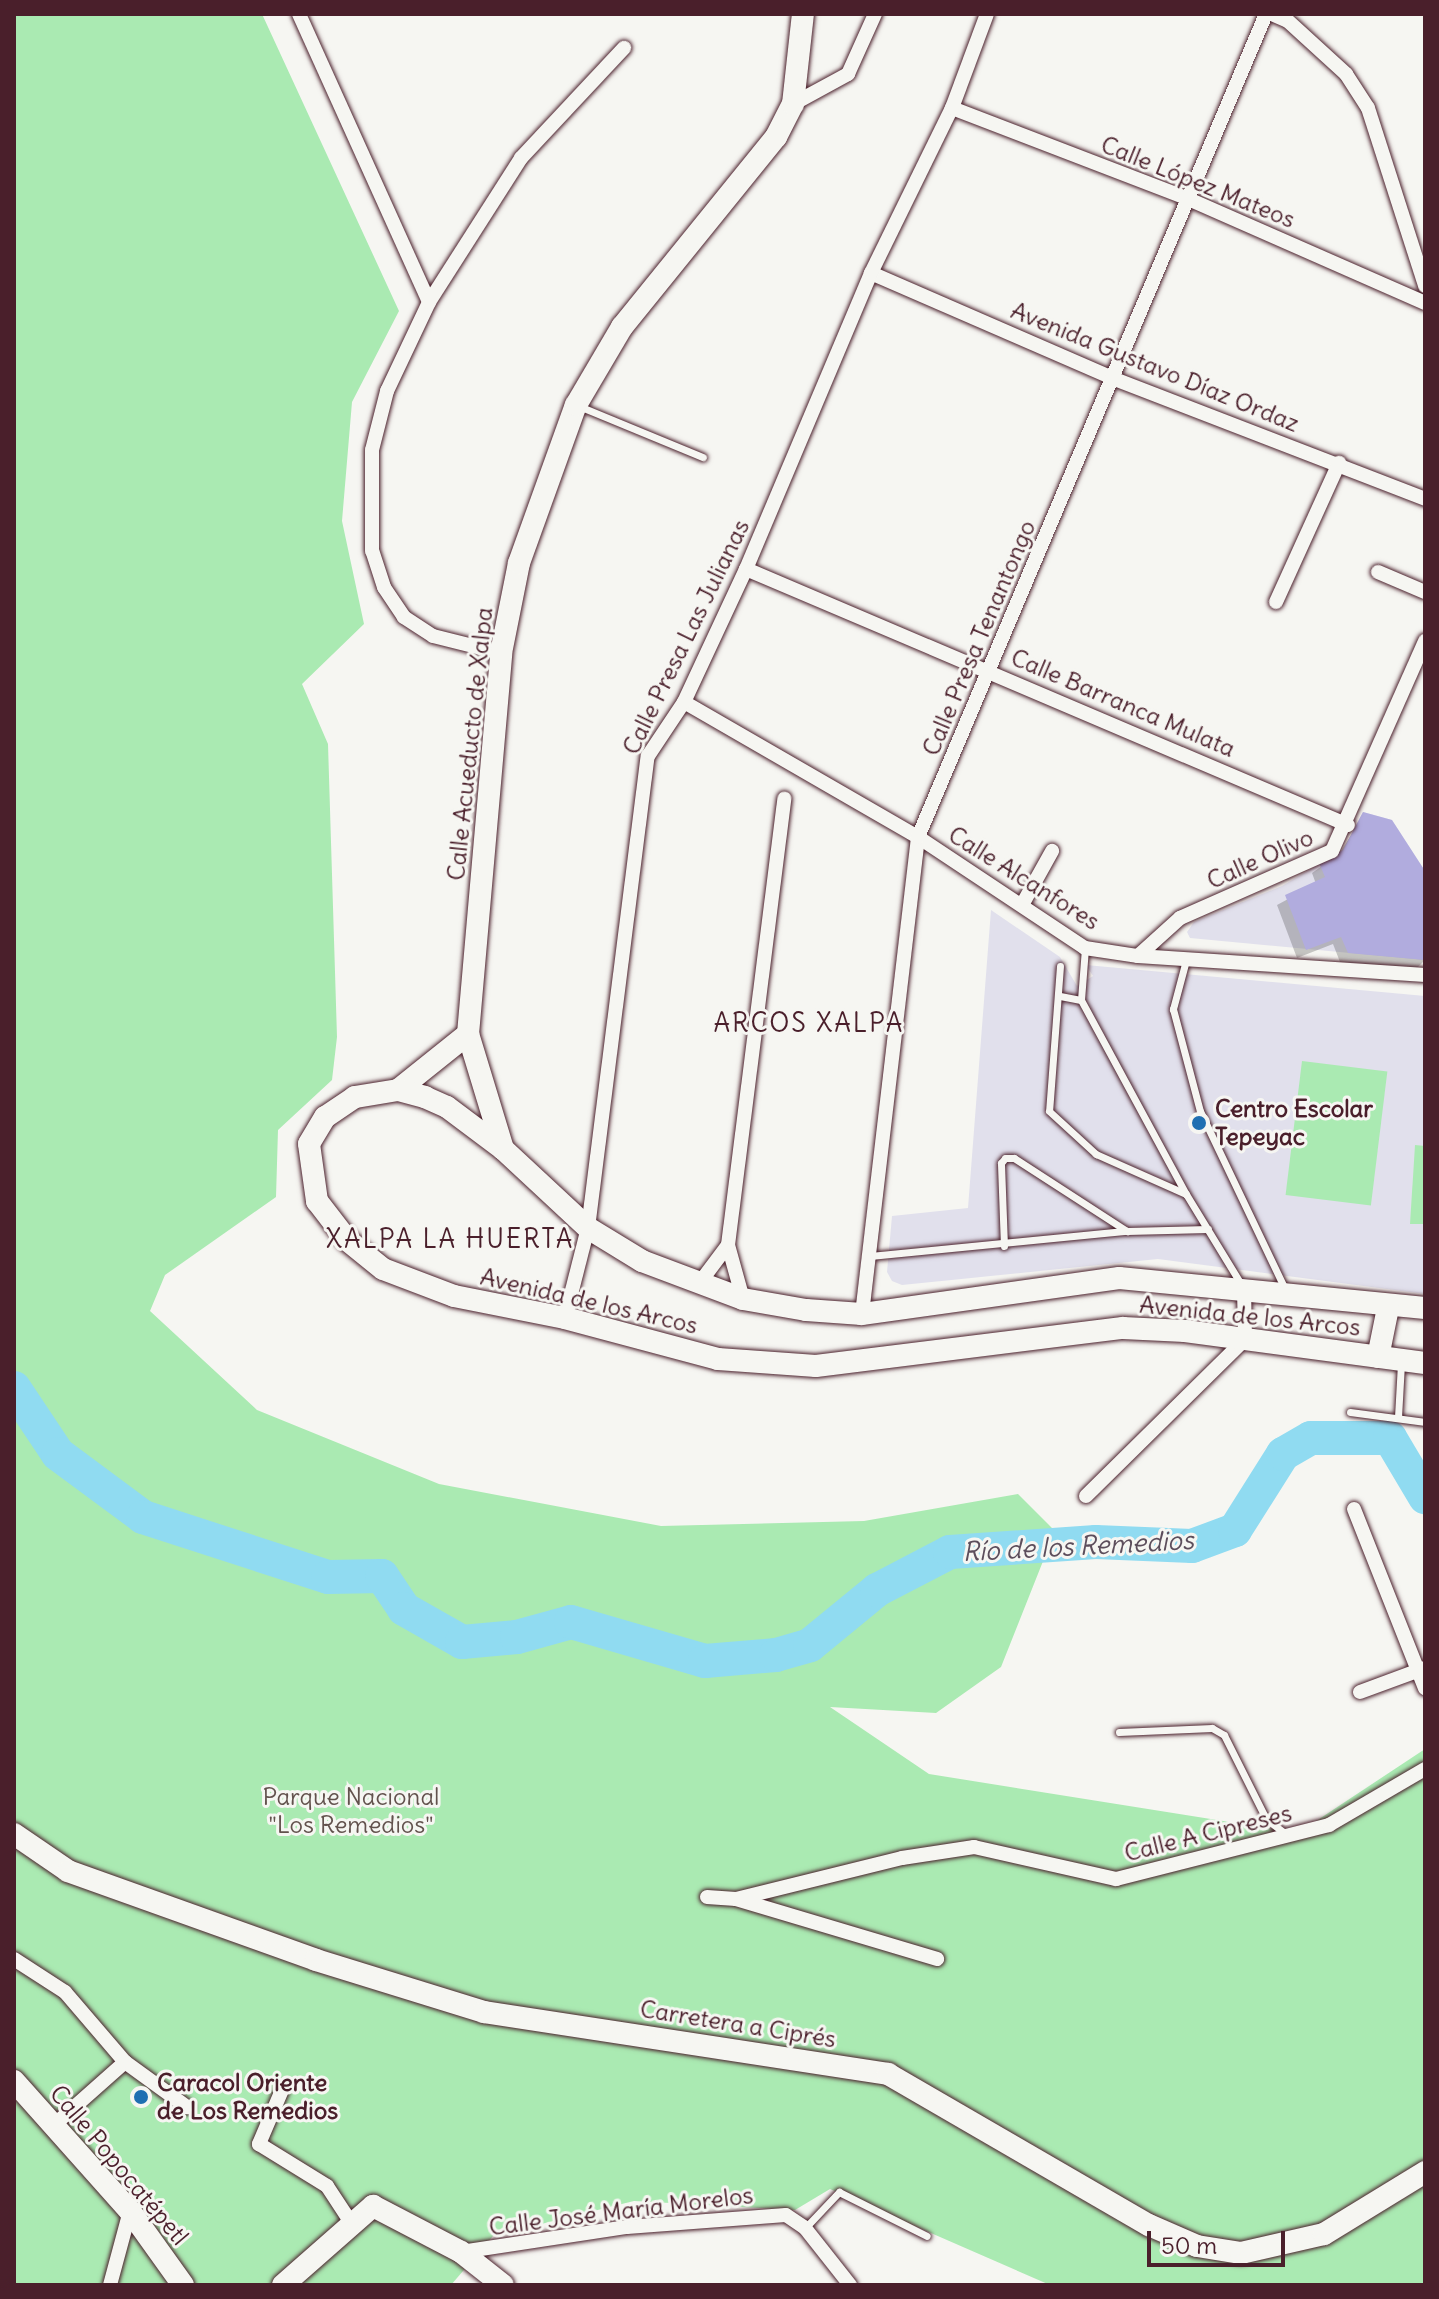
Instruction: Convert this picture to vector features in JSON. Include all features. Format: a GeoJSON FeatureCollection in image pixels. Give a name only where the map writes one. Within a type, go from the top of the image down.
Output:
{"type":"FeatureCollection","features":[{"type":"Feature","properties":{"kind":"main road","name":"Calle Acueducto de Xalpa"},"geometry":{"type":"LineString","coordinates":[[503,1149],[468,1034],[501,653],[519,563],[576,405],[622,327],[776,137],[793,104],[803,14]]}},
{"type":"Feature","properties":{"kind":"main road"},"geometry":{"type":"LineString","coordinates":[[398,1090],[468,1034]]}},
{"type":"Feature","properties":{"kind":"main road","name":"Avenida de los Arcos"},"geometry":{"type":"LineString","coordinates":[[1425,1308],[1388,1308],[1287,1293],[1119,1278],[862,1314],[743,1299],[698,1285],[642,1261],[588,1228],[503,1149],[447,1107],[398,1090],[355,1097],[315,1128],[309,1162],[317,1201],[330,1220],[383,1269],[454,1296],[565,1318],[718,1359],[816,1366],[1123,1328],[1245,1339],[1425,1363]]}},
{"type":"Feature","properties":{"kind":"main road"},"geometry":{"type":"LineString","coordinates":[[1378,1357],[1388,1308]]}},
{"type":"Feature","properties":{"kind":"main road","name":"Carretera a Ciprés"},"geometry":{"type":"LineString","coordinates":[[14,1834],[68,1871],[316,1960],[484,2012],[888,2074],[1149,2225],[1197,2246],[1241,2253],[1324,2234],[1425,2172]]}},
{"type":"Feature","properties":{"kind":"main road","name":"Calle Popocatépetl"},"geometry":{"type":"LineString","coordinates":[[14,2081],[130,2211],[183,2285]]}},
{"type":"Feature","properties":{"kind":"main road"},"geometry":{"type":"LineString","coordinates":[[283,2285],[373,2206],[461,2252],[492,2281]]}},
{"type":"Feature","properties":{"kind":"street"},"geometry":{"type":"LineString","coordinates":[[299,14],[429,302]]}},
{"type":"Feature","properties":{"kind":"street"},"geometry":{"type":"LineString","coordinates":[[793,104],[848,74],[875,14]]}},
{"type":"Feature","properties":{"kind":"street","name":"Calle Presa Las Julianas"},"geometry":{"type":"LineString","coordinates":[[565,1318],[588,1228],[648,756],[684,702],[746,569],[871,273],[952,108],[987,14]]}},
{"type":"Feature","properties":{"kind":"street","name":"Calle Presa Tenantongo"},"geometry":{"type":"LineString","coordinates":[[862,1314],[918,837],[1266,14]]}},
{"type":"Feature","properties":{"kind":"street"},"geometry":{"type":"LineString","coordinates":[[1272,14],[1291,18],[1346,74],[1368,108],[1423,262],[1425,286]]}},
{"type":"Feature","properties":{"kind":"street"},"geometry":{"type":"LineString","coordinates":[[501,653],[433,636],[404,617],[384,587],[372,551],[372,450],[387,391],[429,302],[521,158],[624,48]]}},
{"type":"Feature","properties":{"kind":"street","name":"Calle López Mateos"},"geometry":{"type":"LineString","coordinates":[[952,108],[1186,198],[1425,303]]}},
{"type":"Feature","properties":{"kind":"street","name":"Avenida Gustavo Díaz Ordaz"},"geometry":{"type":"LineString","coordinates":[[871,273],[1112,378],[1425,494]]}},
{"type":"Feature","properties":{"kind":"street"},"geometry":{"type":"LineString","coordinates":[[1276,602],[1339,463]]}},
{"type":"Feature","properties":{"kind":"street","name":"Calle Barranca Mulata"},"geometry":{"type":"LineString","coordinates":[[746,569],[991,670],[1348,825]]}},
{"type":"Feature","properties":{"kind":"street"},"geometry":{"type":"LineString","coordinates":[[1378,572],[1425,592]]}},
{"type":"Feature","properties":{"kind":"street","name":"Calle Olivo"},"geometry":{"type":"LineString","coordinates":[[1138,956],[1180,918],[1332,851],[1348,825],[1425,641]]}},
{"type":"Feature","properties":{"kind":"street","name":"Calle Alcanfores"},"geometry":{"type":"LineString","coordinates":[[684,702],[918,837],[1085,948],[1186,960],[1425,975]]}},
{"type":"Feature","properties":{"kind":"street"},"geometry":{"type":"LineString","coordinates":[[743,1299],[728,1245],[784,799]]}},
{"type":"Feature","properties":{"kind":"street"},"geometry":{"type":"LineString","coordinates":[[1022,905],[1052,851]]}},
{"type":"Feature","properties":{"kind":"street"},"geometry":{"type":"LineString","coordinates":[[698,1285],[728,1245]]}},
{"type":"Feature","properties":{"kind":"street"},"geometry":{"type":"LineString","coordinates":[[1086,1496],[1245,1339],[1244,1289]]}},
{"type":"Feature","properties":{"kind":"street"},"geometry":{"type":"LineString","coordinates":[[1354,1509],[1422,1669],[1425,1688]]}},
{"type":"Feature","properties":{"kind":"street"},"geometry":{"type":"LineString","coordinates":[[1360,1692],[1422,1669]]}},
{"type":"Feature","properties":{"kind":"street","name":"Calle A Cipreses"},"geometry":{"type":"LineString","coordinates":[[707,1897],[736,1899],[902,1858],[974,1847],[1116,1879],[1329,1825],[1425,1769]]}},
{"type":"Feature","properties":{"kind":"street"},"geometry":{"type":"LineString","coordinates":[[736,1899],[937,1959]]}},
{"type":"Feature","properties":{"kind":"street"},"geometry":{"type":"LineString","coordinates":[[14,1959],[65,1992],[125,2062],[187,2107]]}},
{"type":"Feature","properties":{"kind":"street"},"geometry":{"type":"LineString","coordinates":[[54,2125],[125,2062]]}},
{"type":"Feature","properties":{"kind":"street"},"geometry":{"type":"LineString","coordinates":[[282,2090],[259,2144],[327,2186],[352,2224]]}},
{"type":"Feature","properties":{"kind":"street"},"geometry":{"type":"LineString","coordinates":[[110,2285],[130,2211]]}},
{"type":"Feature","properties":{"kind":"street","name":"Calle José María Morelos"},"geometry":{"type":"LineString","coordinates":[[461,2252],[627,2227],[786,2215],[805,2228]]}},
{"type":"Feature","properties":{"kind":"street"},"geometry":{"type":"LineString","coordinates":[[805,2228],[850,2285]]}},
{"type":"Feature","properties":{"kind":"lane"},"geometry":{"type":"LineString","coordinates":[[576,405],[703,457]]}},
{"type":"Feature","properties":{"kind":"lane"},"geometry":{"type":"LineString","coordinates":[[1085,948],[1081,1000],[1186,1194],[1244,1289]]}},
{"type":"Feature","properties":{"kind":"lane"},"geometry":{"type":"LineString","coordinates":[[1186,960],[1173,1009],[1200,1111],[1287,1293]]}},
{"type":"Feature","properties":{"kind":"lane"},"geometry":{"type":"LineString","coordinates":[[1060,966],[1049,1111],[1096,1154],[1186,1194]]}},
{"type":"Feature","properties":{"kind":"lane"},"geometry":{"type":"LineString","coordinates":[[1060,996],[1081,1000]]}},
{"type":"Feature","properties":{"kind":"lane"},"geometry":{"type":"LineString","coordinates":[[1004,1246],[1001,1163],[1005,1158],[1014,1158],[1127,1231]]}},
{"type":"Feature","properties":{"kind":"lane"},"geometry":{"type":"LineString","coordinates":[[867,1256],[1004,1246],[1127,1231],[1208,1229]]}},
{"type":"Feature","properties":{"kind":"lane"},"geometry":{"type":"LineString","coordinates":[[1398,1417],[1402,1360]]}},
{"type":"Feature","properties":{"kind":"lane"},"geometry":{"type":"LineString","coordinates":[[1350,1412],[1425,1422]]}},
{"type":"Feature","properties":{"kind":"lane"},"geometry":{"type":"LineString","coordinates":[[1119,1732],[1212,1728],[1224,1735],[1266,1819],[1289,1836]]}},
{"type":"Feature","properties":{"kind":"lane"},"geometry":{"type":"LineString","coordinates":[[805,2228],[839,2192],[927,2236]]}},
{"type":"Feature","properties":{"kind":"shaded area"},"geometry":{"type":"Polygon","coordinates":[[[1363,812],[1392,820],[1425,871],[1425,960],[1190,938],[1187,932],[1194,922],[1282,886],[1343,850],[1363,812]]]}},
{"type":"Feature","properties":{"kind":"shaded area","name":"Centro Escolar Tepeyac"},"geometry":{"type":"Polygon","coordinates":[[[991,910],[1060,957],[1077,986],[1093,976],[1086,965],[1425,996],[1425,1294],[1158,1259],[902,1285],[892,1281],[887,1272],[892,1216],[968,1208],[991,910]]]}},
{"type":"Feature","properties":{"kind":"green space","name":"Parque Nacional \"Los Remedios\""},"geometry":{"type":"Polygon","coordinates":[[[14,14],[262,14],[399,311],[352,402],[342,521],[364,624],[302,684],[328,744],[337,1037],[332,1080],[278,1130],[276,1197],[165,1275],[150,1311],[257,1410],[439,1484],[661,1526],[864,1521],[1018,1494],[1055,1531],[1001,1667],[936,1713],[830,1707],[929,1774],[1298,1833],[1425,1749],[1425,2285],[1050,2285],[830,2189],[795,2210],[634,2201],[493,2236],[451,2285],[14,2285],[14,14]]]}},
{"type":"Feature","properties":{"kind":"green space"},"geometry":{"type":"Polygon","coordinates":[[[1302,1061],[1387,1071],[1371,1205],[1286,1195],[1302,1061]]]}},
{"type":"Feature","properties":{"kind":"green space"},"geometry":{"type":"Polygon","coordinates":[[[1415,1145],[1425,1146],[1425,1224],[1410,1224],[1415,1145]]]}},
{"type":"Feature","properties":{"kind":"building"},"geometry":{"type":"Polygon","coordinates":[[[1363,812],[1392,820],[1425,871],[1425,960],[1348,953],[1341,937],[1306,950],[1285,895],[1325,877],[1319,863],[1343,850],[1363,812]]]}},
{"type":"Feature","properties":{"kind":"waterway","name":"Río de los Remedios"},"geometry":{"type":"LineString","coordinates":[[14,1388],[58,1454],[143,1517],[328,1577],[382,1576],[404,1609],[462,1642],[517,1637],[571,1622],[705,1661],[776,1655],[810,1645],[877,1590],[950,1552],[1096,1542],[1192,1546],[1235,1530],[1283,1454],[1311,1438],[1390,1438],[1425,1497]]}},
{"type":"Feature","properties":{"kind":"place","name":"Centro Escolar Tepeyac"},"geometry":{"type":"Point","coordinates":[1199,1123]}},
{"type":"Feature","properties":{"kind":"place","name":"Caracol Oriente de Los Remedios"},"geometry":{"type":"Point","coordinates":[141,2097]}},
{"type":"Feature","properties":{"kind":"district","name":"ARCOS XALPA"},"geometry":{"type":"Point","coordinates":[809,1023]}},
{"type":"Feature","properties":{"kind":"district","name":"XALPA LA HUERTA"},"geometry":{"type":"Point","coordinates":[450,1239]}}]}
